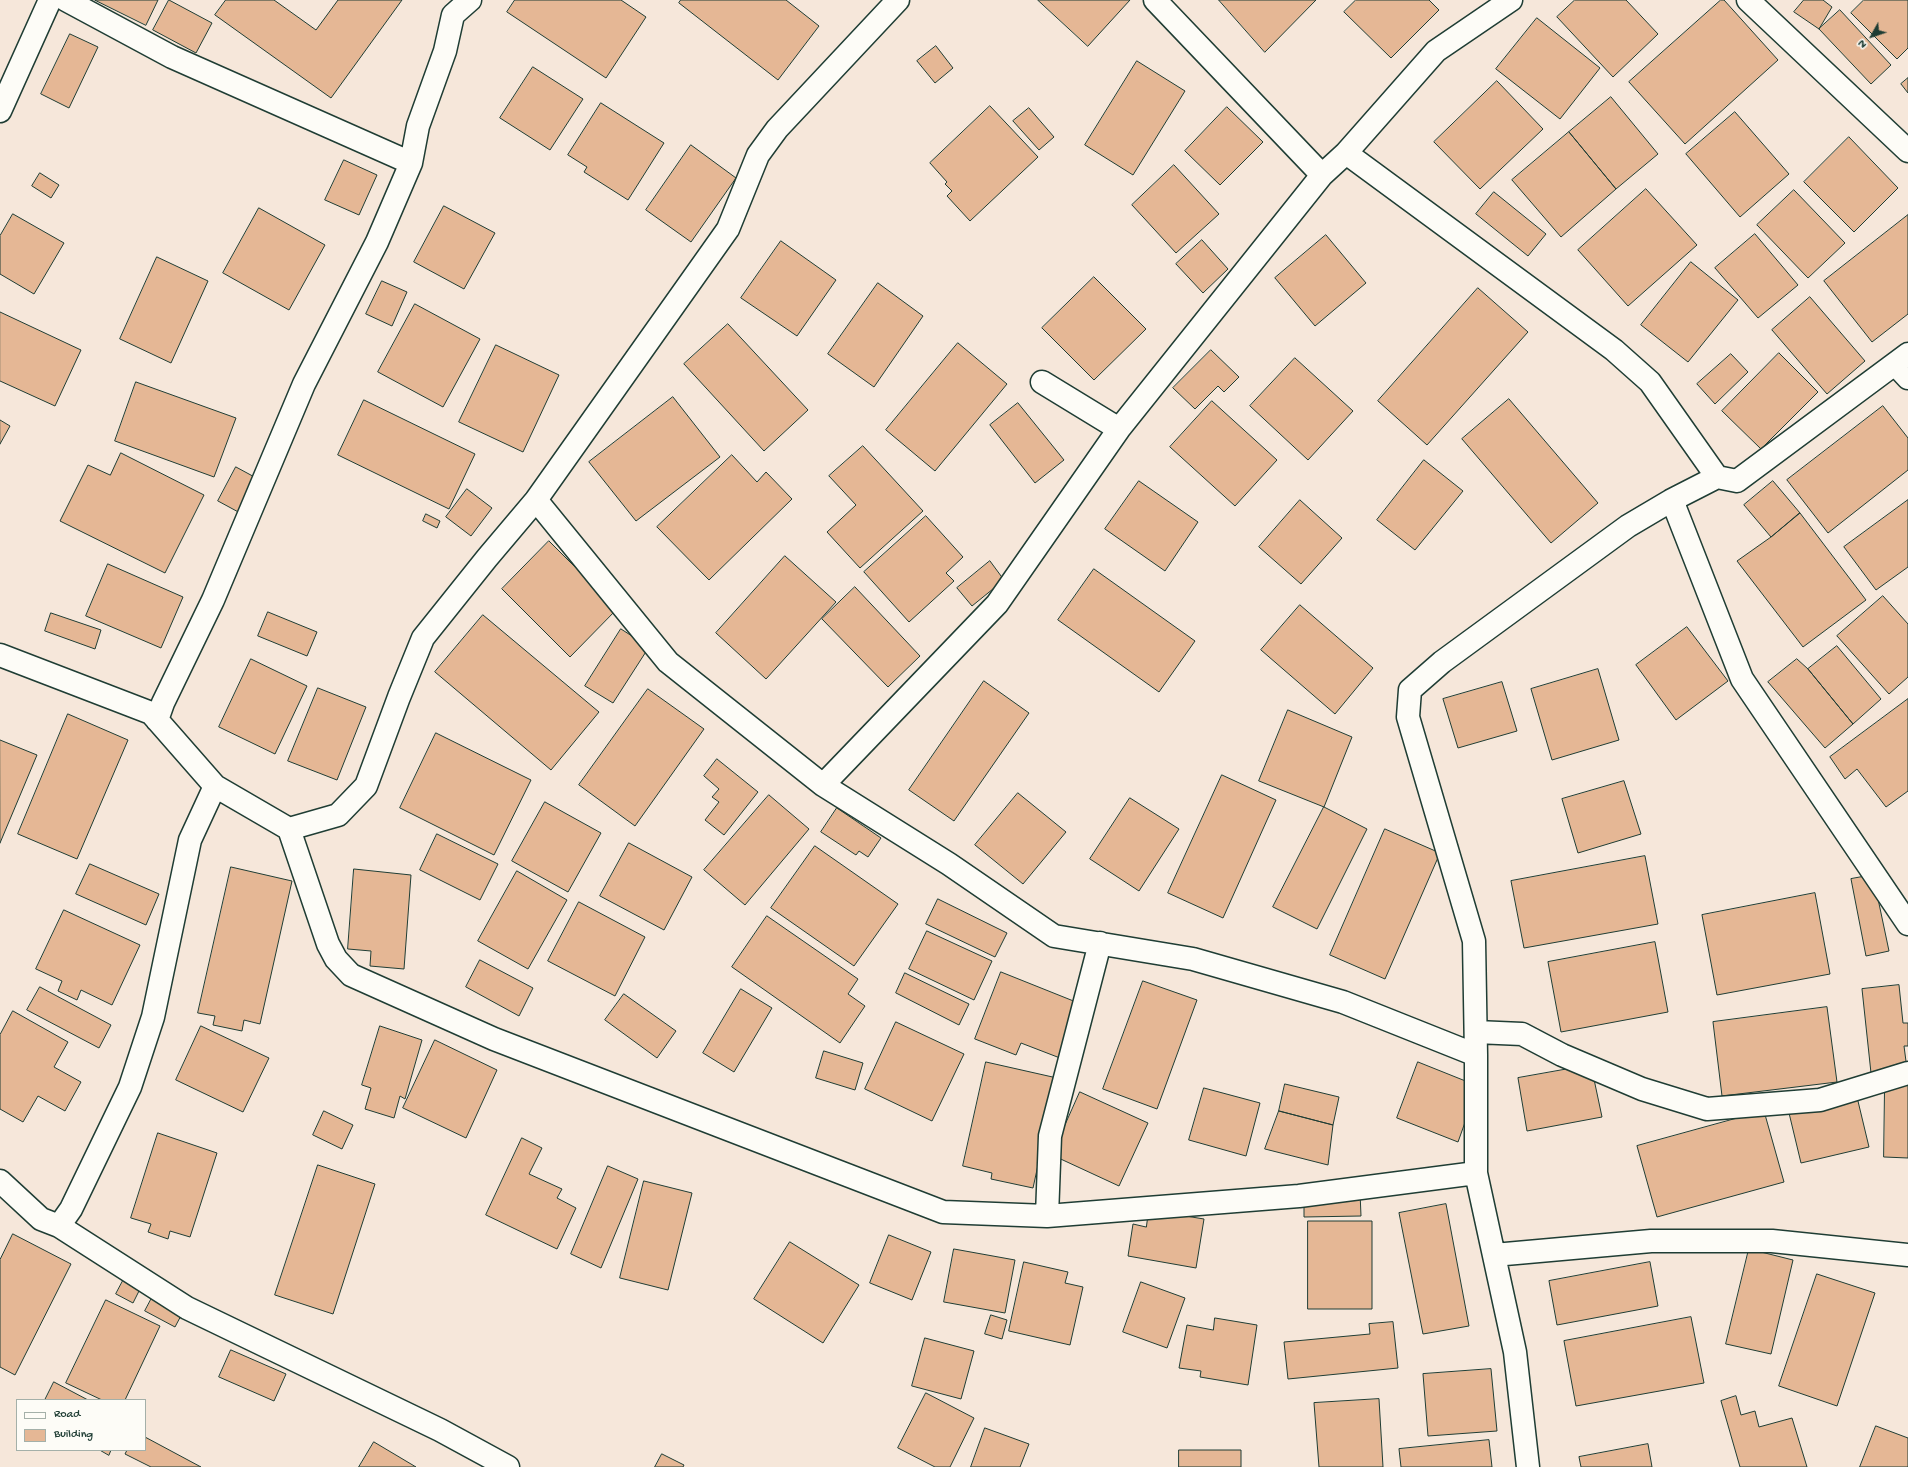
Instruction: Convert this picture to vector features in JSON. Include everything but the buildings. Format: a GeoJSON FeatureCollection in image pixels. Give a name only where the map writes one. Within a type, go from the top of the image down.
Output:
{"type":"FeatureCollection","features":[{"type":"Feature","properties":{"kind":"street"},"geometry":{"type":"LineString","coordinates":[[0,112],[50,0]]}},
{"type":"Feature","properties":{"kind":"street"},"geometry":{"type":"LineString","coordinates":[[66,0],[172,57],[410,163]]}},
{"type":"Feature","properties":{"kind":"street"},"geometry":{"type":"LineString","coordinates":[[157,720],[163,703],[213,600],[304,384],[377,242],[410,163],[418,126],[445,51],[453,15],[470,0]]}},
{"type":"Feature","properties":{"kind":"street"},"geometry":{"type":"LineString","coordinates":[[289,829],[338,815],[366,786],[396,703],[424,638],[487,558],[536,500],[728,230],[758,155],[777,129],[898,0]]}},
{"type":"Feature","properties":{"kind":"street"},"geometry":{"type":"LineString","coordinates":[[1155,0],[1322,175]]}},
{"type":"Feature","properties":{"kind":"street"},"geometry":{"type":"LineString","coordinates":[[823,785],[997,604],[1119,429],[1322,175],[1346,153],[1436,51],[1511,0]]}},
{"type":"Feature","properties":{"kind":"street"},"geometry":{"type":"LineString","coordinates":[[1748,0],[1908,151]]}},
{"type":"Feature","properties":{"kind":"street"},"geometry":{"type":"LineString","coordinates":[[1346,153],[1614,350],[1650,382],[1717,477]]}},
{"type":"Feature","properties":{"kind":"street"},"geometry":{"type":"LineString","coordinates":[[1528,1467],[1514,1352],[1476,1173],[1476,1032],[1474,941],[1408,717],[1410,690],[1442,662],[1628,526],[1672,500],[1717,477],[1737,481],[1904,365]]}},
{"type":"Feature","properties":{"kind":"street"},"geometry":{"type":"LineString","coordinates":[[1042,382],[1119,429]]}},
{"type":"Feature","properties":{"kind":"street"},"geometry":{"type":"LineString","coordinates":[[536,500],[668,662],[823,785],[949,864],[1054,936],[1193,959],[1343,1002],[1476,1055]]}},
{"type":"Feature","properties":{"kind":"street"},"geometry":{"type":"LineString","coordinates":[[1672,500],[1742,679],[1908,924]]}},
{"type":"Feature","properties":{"kind":"street"},"geometry":{"type":"LineString","coordinates":[[0,655],[151,713],[215,786],[289,829],[328,944],[336,959],[351,975],[494,1039],[943,1212],[1047,1216],[1299,1196],[1476,1173]]}},
{"type":"Feature","properties":{"kind":"street"},"geometry":{"type":"LineString","coordinates":[[59,1226],[71,1209],[130,1088],[153,1017],[190,840],[215,786]]}},
{"type":"Feature","properties":{"kind":"street"},"geometry":{"type":"LineString","coordinates":[[1047,1216],[1050,1136],[1100,943]]}},
{"type":"Feature","properties":{"kind":"street"},"geometry":{"type":"LineString","coordinates":[[1476,1032],[1522,1034],[1562,1055],[1642,1089],[1708,1109],[1820,1100],[1908,1073]]}},
{"type":"Feature","properties":{"kind":"street"},"geometry":{"type":"LineString","coordinates":[[0,1181],[41,1219],[59,1226],[187,1308],[440,1430],[508,1467]]}},
{"type":"Feature","properties":{"kind":"street"},"geometry":{"type":"LineString","coordinates":[[1494,1256],[1651,1241],[1772,1241],[1908,1255]]}}]}
